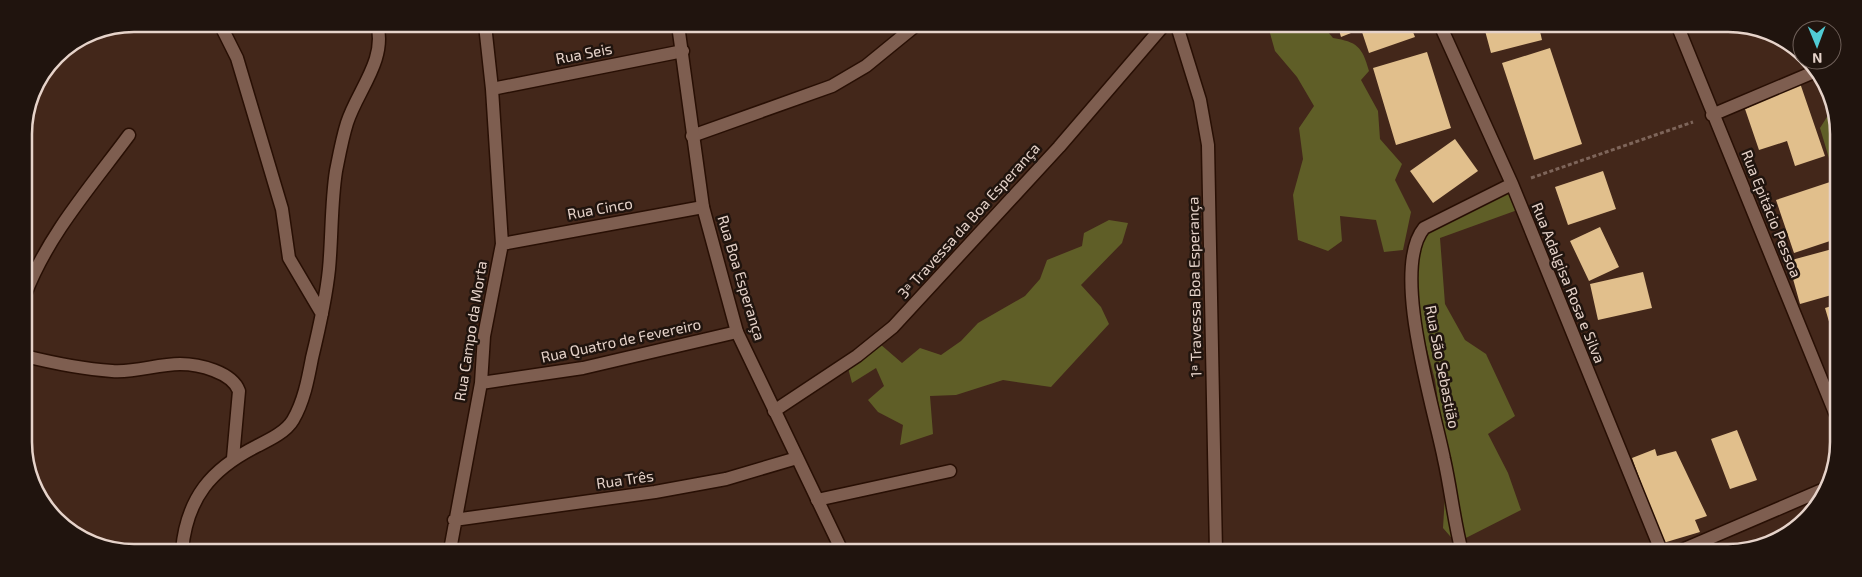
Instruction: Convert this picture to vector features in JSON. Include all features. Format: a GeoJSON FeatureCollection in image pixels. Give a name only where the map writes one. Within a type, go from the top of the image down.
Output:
{"type":"FeatureCollection","features":[{"type":"Feature","properties":{"kind":"street"},"geometry":{"type":"LineString","coordinates":[[224,32],[237,58],[282,209],[289,258],[322,314]]}},
{"type":"Feature","properties":{"kind":"street"},"geometry":{"type":"LineString","coordinates":[[182,544],[183,532],[194,502],[207,481],[234,458],[274,437],[292,422],[307,381],[322,314],[329,271],[336,172],[347,122],[373,69],[380,32]]}},
{"type":"Feature","properties":{"kind":"street","name":"Rua Campo da Morta"},"geometry":{"type":"LineString","coordinates":[[451,544],[481,383],[484,336],[502,244],[492,89],[485,32]]}},
{"type":"Feature","properties":{"kind":"street","name":"Rua Boa Esperança"},"geometry":{"type":"LineString","coordinates":[[679,32],[703,207],[737,332],[839,544]]}},
{"type":"Feature","properties":{"kind":"street"},"geometry":{"type":"LineString","coordinates":[[692,136],[832,86],[866,66],[908,32]]}},
{"type":"Feature","properties":{"kind":"street","name":"3ª Travessa da Boa Esperança"},"geometry":{"type":"LineString","coordinates":[[774,411],[857,356],[893,327],[1059,147],[1158,32]]}},
{"type":"Feature","properties":{"kind":"street","name":"1ª Travessa Boa Esperança"},"geometry":{"type":"LineString","coordinates":[[1179,32],[1200,100],[1208,145],[1216,544]]}},
{"type":"Feature","properties":{"kind":"street","name":"Rua Adalgisa Rosa e Silva"},"geometry":{"type":"LineString","coordinates":[[1443,32],[1512,184],[1658,544]]}},
{"type":"Feature","properties":{"kind":"street","name":"Rua Epitácio Pessoa"},"geometry":{"type":"LineString","coordinates":[[1680,32],[1712,116],[1830,401]]}},
{"type":"Feature","properties":{"kind":"street","name":"Rua Seis"},"geometry":{"type":"LineString","coordinates":[[492,89],[683,51]]}},
{"type":"Feature","properties":{"kind":"street"},"geometry":{"type":"LineString","coordinates":[[1712,116],[1809,74]]}},
{"type":"Feature","properties":{"kind":"street"},"geometry":{"type":"LineString","coordinates":[[33,275],[35,268],[83,197],[129,136]]}},
{"type":"Feature","properties":{"kind":"street","name":"Rua São Sebastião"},"geometry":{"type":"LineString","coordinates":[[1460,544],[1445,462],[1419,350],[1412,305],[1412,256],[1416,238],[1424,228],[1512,184]]}},
{"type":"Feature","properties":{"kind":"street","name":"Rua Cinco"},"geometry":{"type":"LineString","coordinates":[[502,244],[703,207]]}},
{"type":"Feature","properties":{"kind":"street","name":"Rua Quatro de Fevereiro"},"geometry":{"type":"LineString","coordinates":[[481,383],[583,368],[737,332]]}},
{"type":"Feature","properties":{"kind":"street"},"geometry":{"type":"LineString","coordinates":[[32,357],[114,371],[180,364],[209,370],[230,378],[236,384],[239,391],[234,458]]}},
{"type":"Feature","properties":{"kind":"street","name":"Rua Três"},"geometry":{"type":"LineString","coordinates":[[454,520],[655,492],[726,479],[797,458]]}},
{"type":"Feature","properties":{"kind":"street"},"geometry":{"type":"LineString","coordinates":[[817,500],[950,471]]}},
{"type":"Feature","properties":{"kind":"street"},"geometry":{"type":"LineString","coordinates":[[1696,544],[1816,493]]}},
{"type":"Feature","properties":{"kind":"path"},"geometry":{"type":"LineString","coordinates":[[1512,184],[1712,116]]}},
{"type":"Feature","properties":{"kind":"shaded area"},"geometry":{"type":"Polygon","coordinates":[[[1270,32],[1328,32],[1333,38],[1348,41],[1361,51],[1369,71],[1361,80],[1378,111],[1380,139],[1402,164],[1395,180],[1411,212],[1403,250],[1384,252],[1376,220],[1340,216],[1342,241],[1328,251],[1298,240],[1293,195],[1303,159],[1299,128],[1314,106],[1297,77],[1275,51],[1270,32]]]}},
{"type":"Feature","properties":{"kind":"shaded area"},"geometry":{"type":"Polygon","coordinates":[[[1828,115],[1830,162],[1820,128],[1828,115]]]}},
{"type":"Feature","properties":{"kind":"shaded area"},"geometry":{"type":"Polygon","coordinates":[[[1511,179],[1523,208],[1440,238],[1445,304],[1465,340],[1486,354],[1515,416],[1488,434],[1508,473],[1521,510],[1456,543],[1443,528],[1447,462],[1435,380],[1416,308],[1419,224],[1511,179]]]}},
{"type":"Feature","properties":{"kind":"shaded area"},"geometry":{"type":"Polygon","coordinates":[[[1109,220],[1128,223],[1122,243],[1081,285],[1101,307],[1109,324],[1051,387],[1003,380],[956,395],[930,396],[933,434],[900,445],[903,425],[878,412],[868,400],[884,386],[876,368],[852,383],[848,368],[880,344],[902,363],[920,348],[941,355],[961,341],[978,323],[1025,296],[1040,279],[1047,260],[1082,246],[1084,233],[1109,220]]]}},
{"type":"Feature","properties":{"kind":"building"},"geometry":{"type":"Polygon","coordinates":[[[1340,32],[1354,32],[1341,37],[1340,32]]]}},
{"type":"Feature","properties":{"kind":"building"},"geometry":{"type":"Polygon","coordinates":[[[1362,32],[1413,32],[1415,37],[1369,53],[1362,32]]]}},
{"type":"Feature","properties":{"kind":"building"},"geometry":{"type":"Polygon","coordinates":[[[1485,32],[1540,32],[1542,40],[1491,53],[1485,32]]]}},
{"type":"Feature","properties":{"kind":"building"},"geometry":{"type":"Polygon","coordinates":[[[1550,48],[1582,144],[1534,160],[1502,63],[1550,48]]]}},
{"type":"Feature","properties":{"kind":"building"},"geometry":{"type":"Polygon","coordinates":[[[1427,52],[1451,128],[1396,145],[1373,68],[1427,52]]]}},
{"type":"Feature","properties":{"kind":"building"},"geometry":{"type":"Polygon","coordinates":[[[1800,83],[1825,156],[1795,166],[1787,141],[1759,150],[1745,109],[1800,83]]]}},
{"type":"Feature","properties":{"kind":"building"},"geometry":{"type":"Polygon","coordinates":[[[1455,139],[1478,171],[1433,203],[1410,171],[1455,139]]]}},
{"type":"Feature","properties":{"kind":"building"},"geometry":{"type":"Polygon","coordinates":[[[1603,171],[1616,209],[1568,225],[1555,187],[1603,171]]]}},
{"type":"Feature","properties":{"kind":"building"},"geometry":{"type":"Polygon","coordinates":[[[1830,182],[1830,241],[1794,253],[1776,200],[1830,182]]]}},
{"type":"Feature","properties":{"kind":"building"},"geometry":{"type":"Polygon","coordinates":[[[1600,227],[1619,267],[1589,281],[1570,241],[1600,227]]]}},
{"type":"Feature","properties":{"kind":"building"},"geometry":{"type":"Polygon","coordinates":[[[1830,250],[1830,295],[1800,304],[1788,261],[1830,250]]]}},
{"type":"Feature","properties":{"kind":"building"},"geometry":{"type":"Polygon","coordinates":[[[1643,272],[1652,308],[1598,320],[1590,284],[1643,272]]]}},
{"type":"Feature","properties":{"kind":"building"},"geometry":{"type":"Polygon","coordinates":[[[1830,306],[1830,325],[1825,308],[1830,306]]]}},
{"type":"Feature","properties":{"kind":"building"},"geometry":{"type":"Polygon","coordinates":[[[1737,430],[1757,480],[1730,489],[1711,439],[1737,430]]]}},
{"type":"Feature","properties":{"kind":"building"},"geometry":{"type":"Polygon","coordinates":[[[1655,449],[1657,456],[1676,451],[1707,516],[1695,520],[1700,532],[1663,543],[1632,458],[1655,449]]]}}]}
